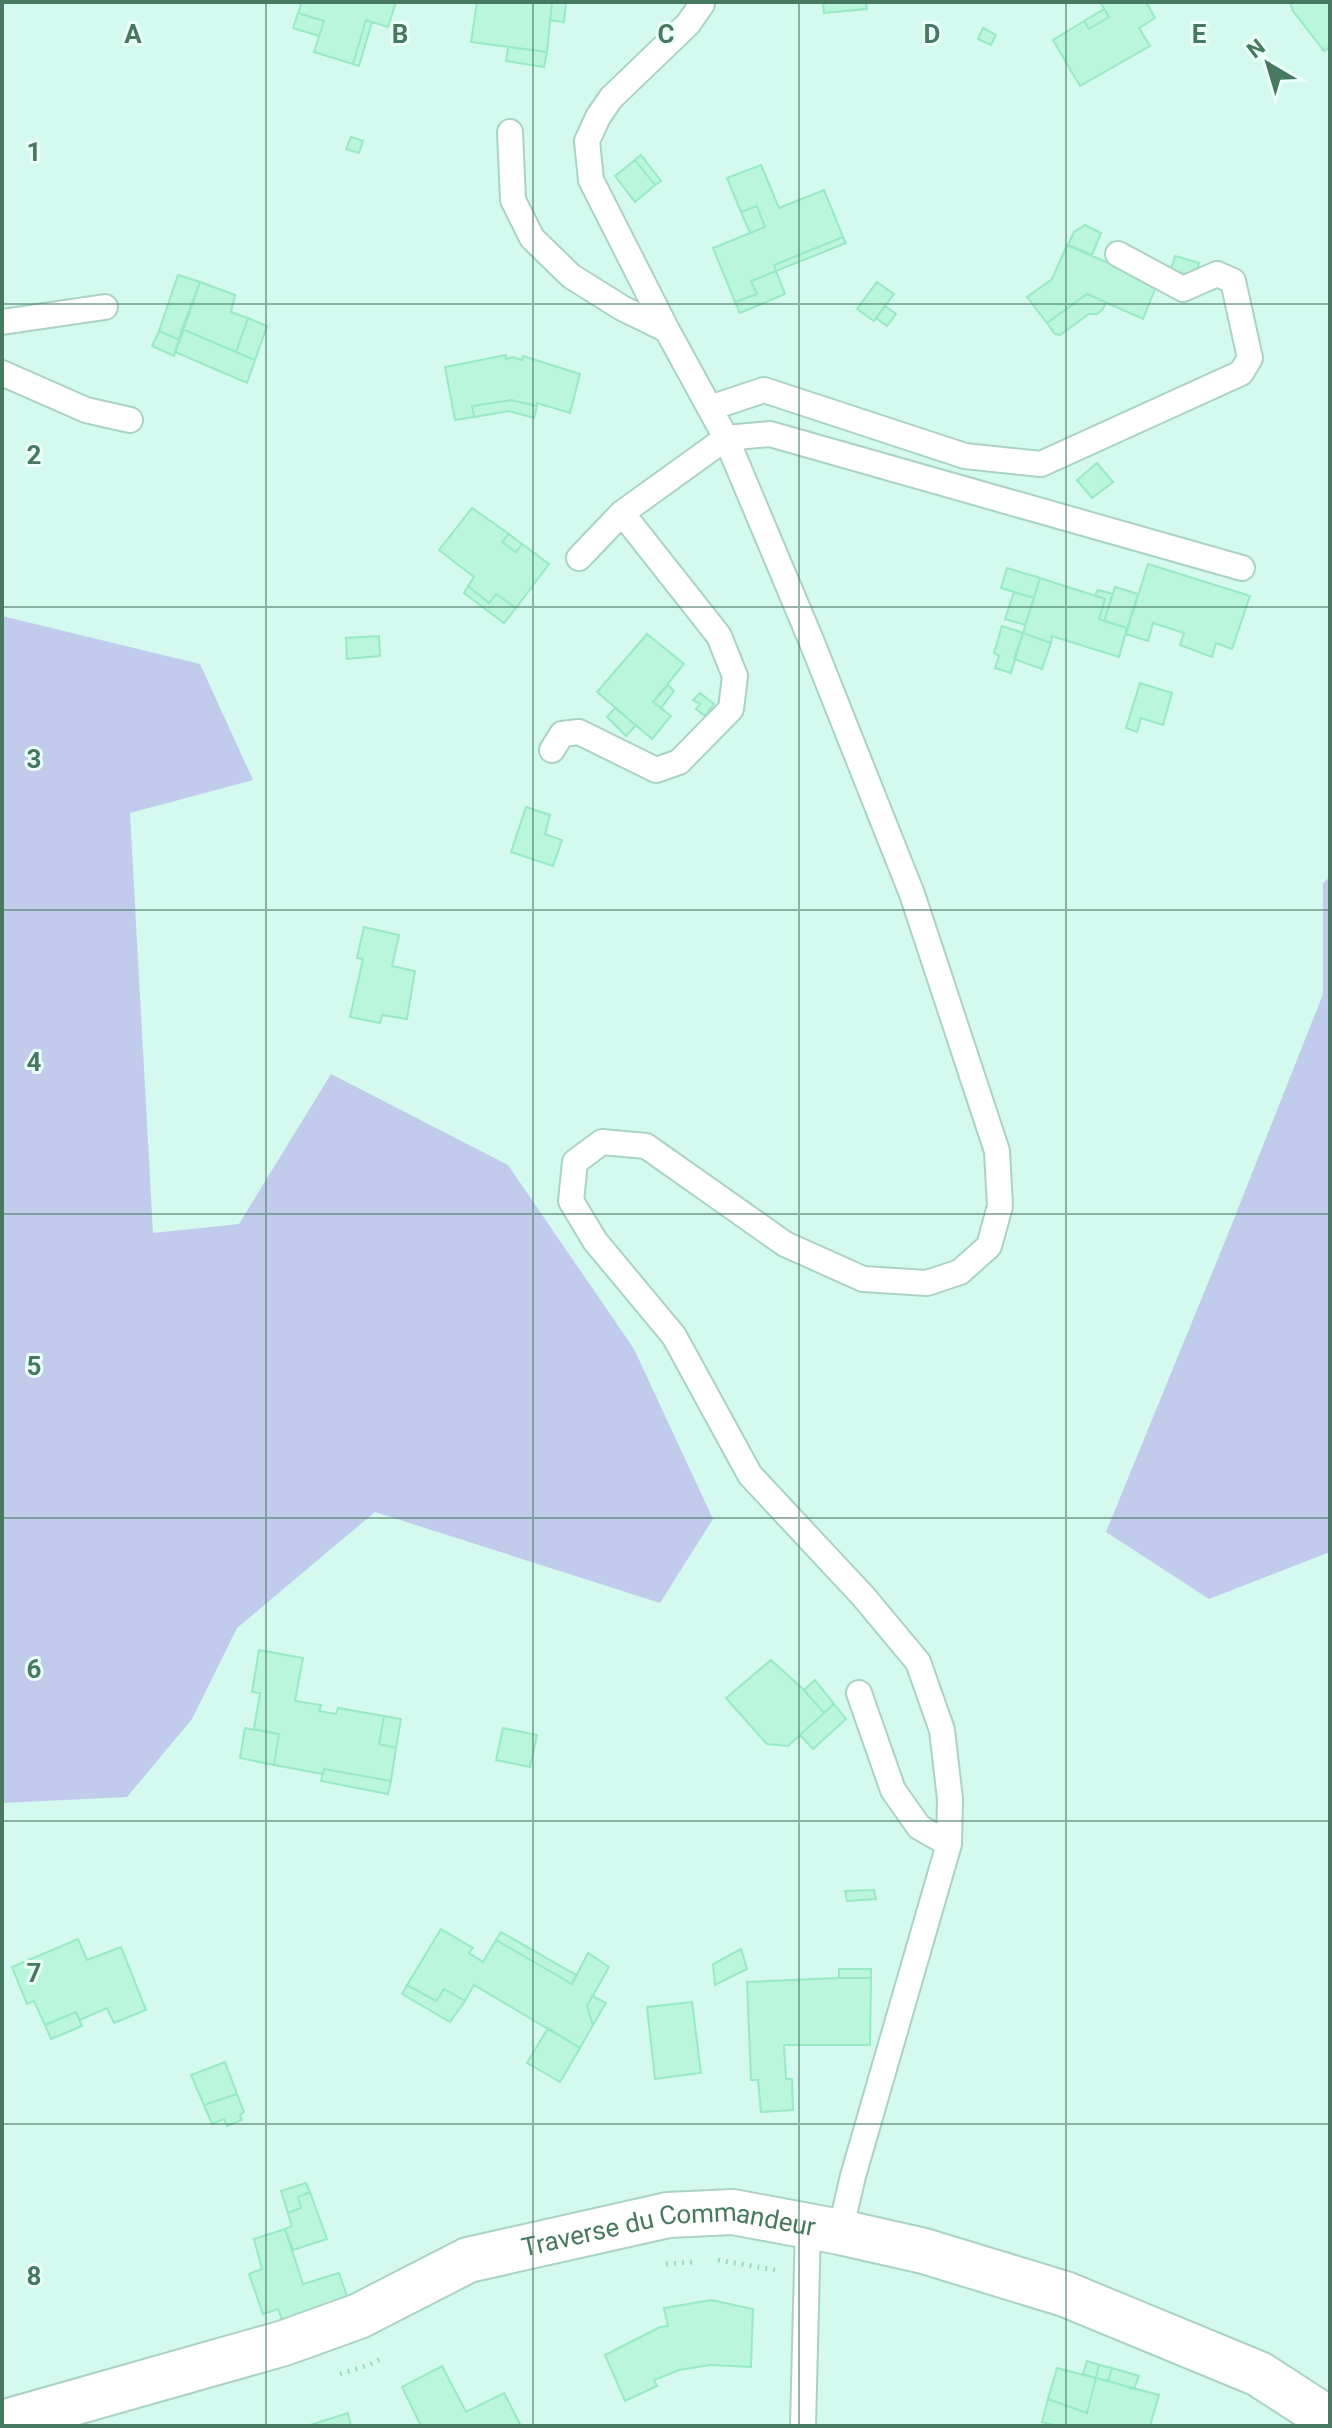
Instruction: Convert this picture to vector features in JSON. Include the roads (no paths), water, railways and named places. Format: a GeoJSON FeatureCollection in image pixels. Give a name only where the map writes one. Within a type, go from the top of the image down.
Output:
{"type":"FeatureCollection","features":[{"type":"Feature","properties":{"kind":"street","name":"Traverse du Commandeur"},"geometry":{"type":"LineString","coordinates":[[2,2423],[284,2343],[359,2316],[468,2260],[668,2215],[733,2212],[924,2251],[1065,2294],[1259,2374],[1330,2420]]}},
{"type":"Feature","properties":{"kind":"lane"},"geometry":{"type":"LineString","coordinates":[[699,2],[702,4],[688,24],[611,98],[598,117],[587,141],[591,180],[726,438],[811,640],[912,894],[997,1151],[1000,1206],[989,1246],[960,1272],[927,1283],[863,1279],[785,1244],[646,1146],[602,1142],[575,1162],[571,1201],[595,1241],[674,1336],[750,1475],[863,1596],[918,1662],[942,1730],[950,1799],[949,1844],[853,2176],[824,2229],[807,2276],[803,2426]]}},
{"type":"Feature","properties":{"kind":"lane"},"geometry":{"type":"LineString","coordinates":[[510,132],[513,200],[532,238],[571,276],[622,308],[667,330]]}},
{"type":"Feature","properties":{"kind":"lane"},"geometry":{"type":"LineString","coordinates":[[710,408],[764,390],[965,456],[1041,464],[1241,373],[1250,358],[1233,281],[1217,274],[1183,289],[1118,254]]}},
{"type":"Feature","properties":{"kind":"lane"},"geometry":{"type":"LineString","coordinates":[[2,322],[105,307]]}},
{"type":"Feature","properties":{"kind":"lane"},"geometry":{"type":"LineString","coordinates":[[2,373],[86,410],[130,420]]}},
{"type":"Feature","properties":{"kind":"lane"},"geometry":{"type":"LineString","coordinates":[[579,558],[622,513],[726,438],[770,434],[1242,568]]}},
{"type":"Feature","properties":{"kind":"lane"},"geometry":{"type":"LineString","coordinates":[[552,750],[562,734],[579,732],[656,770],[679,762],[731,709],[735,676],[719,636],[622,513]]}},
{"type":"Feature","properties":{"kind":"lane"},"geometry":{"type":"LineString","coordinates":[[859,1693],[893,1790],[919,1827],[949,1844]]}}]}
